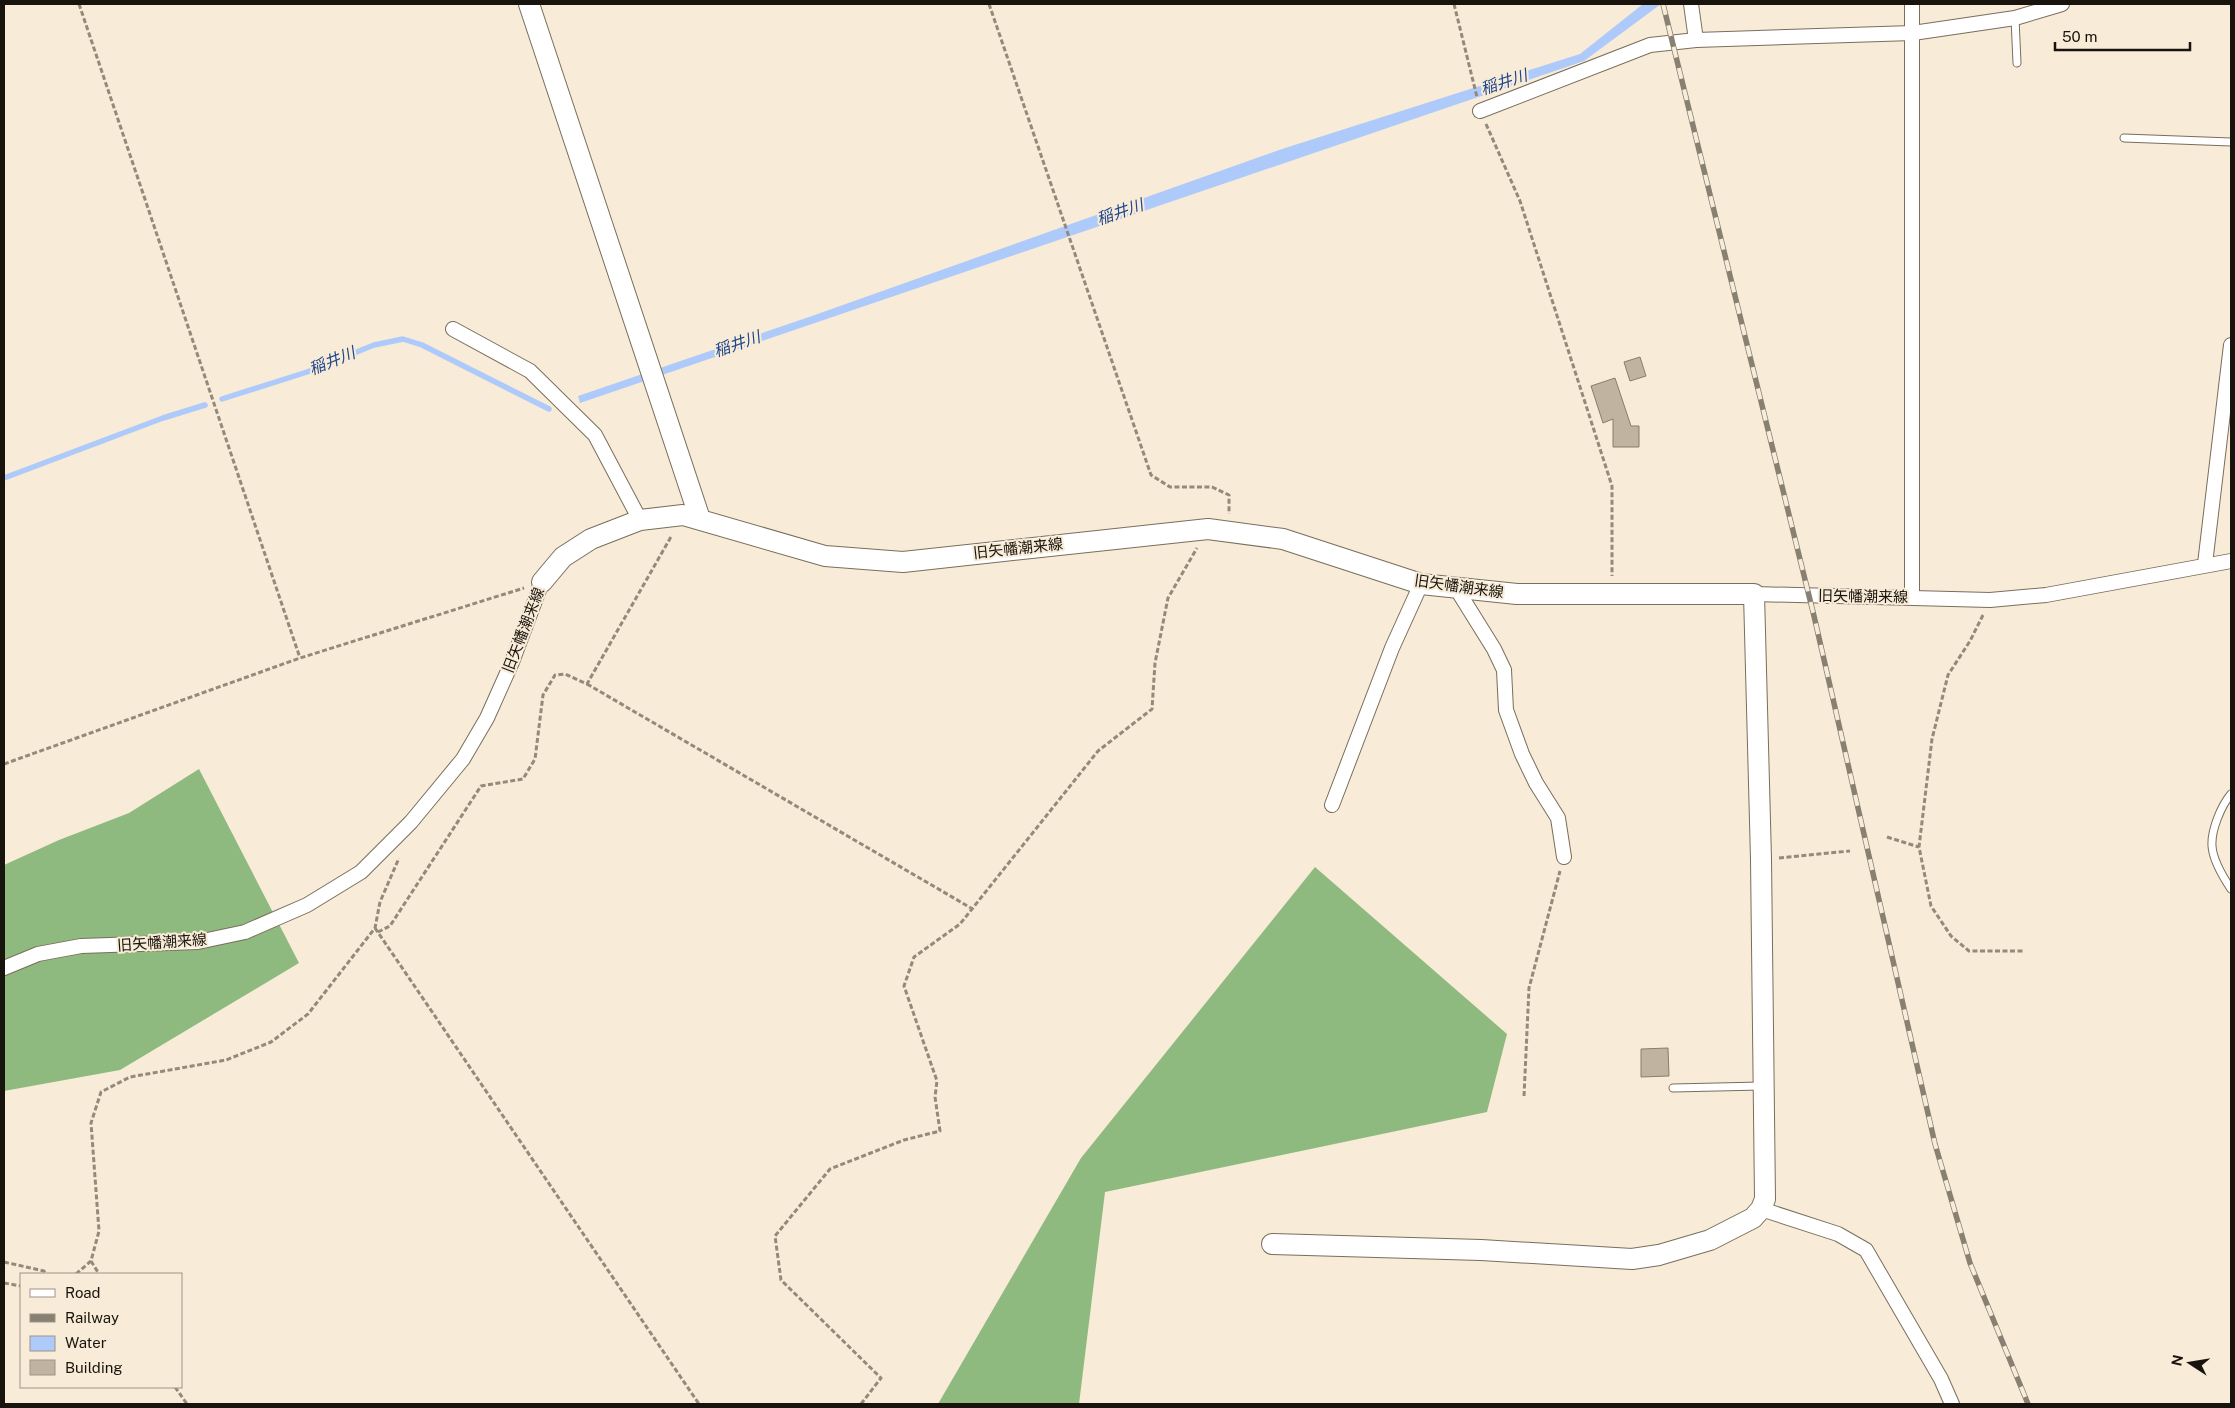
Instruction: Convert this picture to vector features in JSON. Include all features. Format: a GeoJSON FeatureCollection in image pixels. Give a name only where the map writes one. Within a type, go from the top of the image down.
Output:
{"type":"FeatureCollection","features":[{"type":"Feature","properties":{"kind":"street"},"geometry":{"type":"LineString","coordinates":[[529,4],[652,374],[691,517]]}},
{"type":"Feature","properties":{"kind":"street"},"geometry":{"type":"LineString","coordinates":[[1691,4],[1696,40]]}},
{"type":"Feature","properties":{"kind":"street"},"geometry":{"type":"LineString","coordinates":[[1912,4],[1912,597]]}},
{"type":"Feature","properties":{"kind":"street"},"geometry":{"type":"LineString","coordinates":[[1479,106],[1650,45],[1696,40],[1913,32],[2015,18],[2062,4]]}},
{"type":"Feature","properties":{"kind":"street"},"geometry":{"type":"LineString","coordinates":[[453,329],[530,371],[595,435],[640,520]]}},
{"type":"Feature","properties":{"kind":"street"},"geometry":{"type":"LineString","coordinates":[[2205,564],[2231,345]]}},
{"type":"Feature","properties":{"kind":"street","name":"旧矢幡潮来線"},"geometry":{"type":"LineString","coordinates":[[4,968],[38,954],[81,946],[198,942],[245,932],[307,905],[361,872],[411,822],[463,759],[487,718],[512,662],[542,582],[563,557],[591,538],[640,520],[691,517],[825,556],[903,562],[1208,529],[1284,539],[1421,584],[1518,594],[1754,594],[1990,600],[2046,595],[2205,564],[2231,561]]}},
{"type":"Feature","properties":{"kind":"street"},"geometry":{"type":"LineString","coordinates":[[1332,805],[1392,648],[1421,584]]}},
{"type":"Feature","properties":{"kind":"street"},"geometry":{"type":"LineString","coordinates":[[1456,588],[1494,649],[1504,670],[1506,710],[1522,754],[1536,784],[1558,818],[1564,857]]}},
{"type":"Feature","properties":{"kind":"street"},"geometry":{"type":"LineString","coordinates":[[1272,1244],[1480,1250],[1632,1259],[1659,1255],[1710,1240],[1753,1218],[1761,1209],[1765,1199],[1764,1086],[1761,859],[1754,594]]}},
{"type":"Feature","properties":{"kind":"street"},"geometry":{"type":"LineString","coordinates":[[1761,1209],[1838,1234],[1866,1250],[1941,1379],[1952,1404]]}},
{"type":"Feature","properties":{"kind":"lane"},"geometry":{"type":"LineString","coordinates":[[2015,18],[2016,63]]}},
{"type":"Feature","properties":{"kind":"lane"},"geometry":{"type":"LineString","coordinates":[[2124,138],[2231,142]]}},
{"type":"Feature","properties":{"kind":"lane"},"geometry":{"type":"LineString","coordinates":[[2231,794],[2226,800],[2216,824],[2212,846],[2221,873],[2231,889]]}},
{"type":"Feature","properties":{"kind":"lane"},"geometry":{"type":"LineString","coordinates":[[1673,1088],[1764,1086]]}},
{"type":"Feature","properties":{"kind":"path"},"geometry":{"type":"LineString","coordinates":[[79,4],[300,658]]}},
{"type":"Feature","properties":{"kind":"path"},"geometry":{"type":"LineString","coordinates":[[989,4],[1151,475],[1170,488],[1212,487],[1229,495],[1230,532]]}},
{"type":"Feature","properties":{"kind":"path"},"geometry":{"type":"LineString","coordinates":[[1454,4],[1479,106],[1520,201],[1612,486],[1611,594]]}},
{"type":"Feature","properties":{"kind":"path"},"geometry":{"type":"LineString","coordinates":[[587,684],[691,517]]}},
{"type":"Feature","properties":{"kind":"path"},"geometry":{"type":"LineString","coordinates":[[861,1404],[881,1378],[781,1280],[775,1236],[830,1169],[904,1140],[940,1131],[935,1097],[937,1081],[904,986],[914,957],[960,924],[1098,751],[1152,709],[1155,663],[1168,598],[1208,529]]}},
{"type":"Feature","properties":{"kind":"path"},"geometry":{"type":"LineString","coordinates":[[4,764],[300,658],[542,582]]}},
{"type":"Feature","properties":{"kind":"path"},"geometry":{"type":"LineString","coordinates":[[1990,600],[1970,641],[1948,675],[1932,739],[1919,848],[1931,906],[1951,936],[1969,950],[2023,951]]}},
{"type":"Feature","properties":{"kind":"path"},"geometry":{"type":"LineString","coordinates":[[379,933],[390,926],[480,786],[523,779],[536,759],[543,695],[554,675],[564,674],[587,684],[971,908]]}},
{"type":"Feature","properties":{"kind":"path"},"geometry":{"type":"LineString","coordinates":[[77,1273],[90,1261],[99,1231],[91,1123],[101,1092],[130,1077],[226,1060],[272,1042],[308,1014],[375,928],[380,902],[411,822]]}},
{"type":"Feature","properties":{"kind":"path"},"geometry":{"type":"LineString","coordinates":[[1887,837],[1919,848]]}},
{"type":"Feature","properties":{"kind":"path"},"geometry":{"type":"LineString","coordinates":[[1761,859],[1850,851]]}},
{"type":"Feature","properties":{"kind":"path"},"geometry":{"type":"LineString","coordinates":[[1524,1096],[1529,988],[1564,857]]}},
{"type":"Feature","properties":{"kind":"path"},"geometry":{"type":"LineString","coordinates":[[375,928],[699,1404]]}},
{"type":"Feature","properties":{"kind":"path"},"geometry":{"type":"LineString","coordinates":[[90,1261],[98,1273]]}},
{"type":"Feature","properties":{"kind":"path"},"geometry":{"type":"LineString","coordinates":[[4,1262],[44,1271],[45,1273]]}},
{"type":"Feature","properties":{"kind":"path"},"geometry":{"type":"LineString","coordinates":[[4,1283],[20,1286]]}},
{"type":"Feature","properties":{"kind":"path"},"geometry":{"type":"LineString","coordinates":[[176,1388],[187,1404]]}},
{"type":"Feature","properties":{"kind":"green space"},"geometry":{"type":"Polygon","coordinates":[[[199,769],[299,963],[120,1070],[4,1091],[4,865],[59,840],[129,813],[199,769]]]}},
{"type":"Feature","properties":{"kind":"green space"},"geometry":{"type":"Polygon","coordinates":[[[1315,867],[1507,1034],[1487,1112],[1105,1192],[1079,1404],[938,1404],[1081,1158],[1315,867]]]}},
{"type":"Feature","properties":{"kind":"water"},"geometry":{"type":"Polygon","coordinates":[[[1643,4],[1661,4],[1584,61],[580,403],[578,396],[812,316],[1282,149],[1580,54],[1643,4]]]}},
{"type":"Feature","properties":{"kind":"building"},"geometry":{"type":"Polygon","coordinates":[[[1640,357],[1646,376],[1630,381],[1624,362],[1640,357]]]}},
{"type":"Feature","properties":{"kind":"building"},"geometry":{"type":"Polygon","coordinates":[[[1615,378],[1631,426],[1639,426],[1639,447],[1613,447],[1613,419],[1603,423],[1591,386],[1615,378]]]}},
{"type":"Feature","properties":{"kind":"building"},"geometry":{"type":"Polygon","coordinates":[[[1668,1048],[1669,1076],[1641,1077],[1641,1049],[1668,1048]]]}},
{"type":"Feature","properties":{"kind":"waterway","name":"稲井川"},"geometry":{"type":"LineString","coordinates":[[222,399],[307,372],[374,345],[403,339],[422,345],[549,409]]}},
{"type":"Feature","properties":{"kind":"waterway","name":"稲井川"},"geometry":{"type":"LineString","coordinates":[[4,478],[163,418],[205,405]]}},
{"type":"Feature","properties":{"kind":"railway"},"geometry":{"type":"LineString","coordinates":[[1663,4],[1814,616],[1935,1144],[1970,1263],[2028,1404]]}}]}
